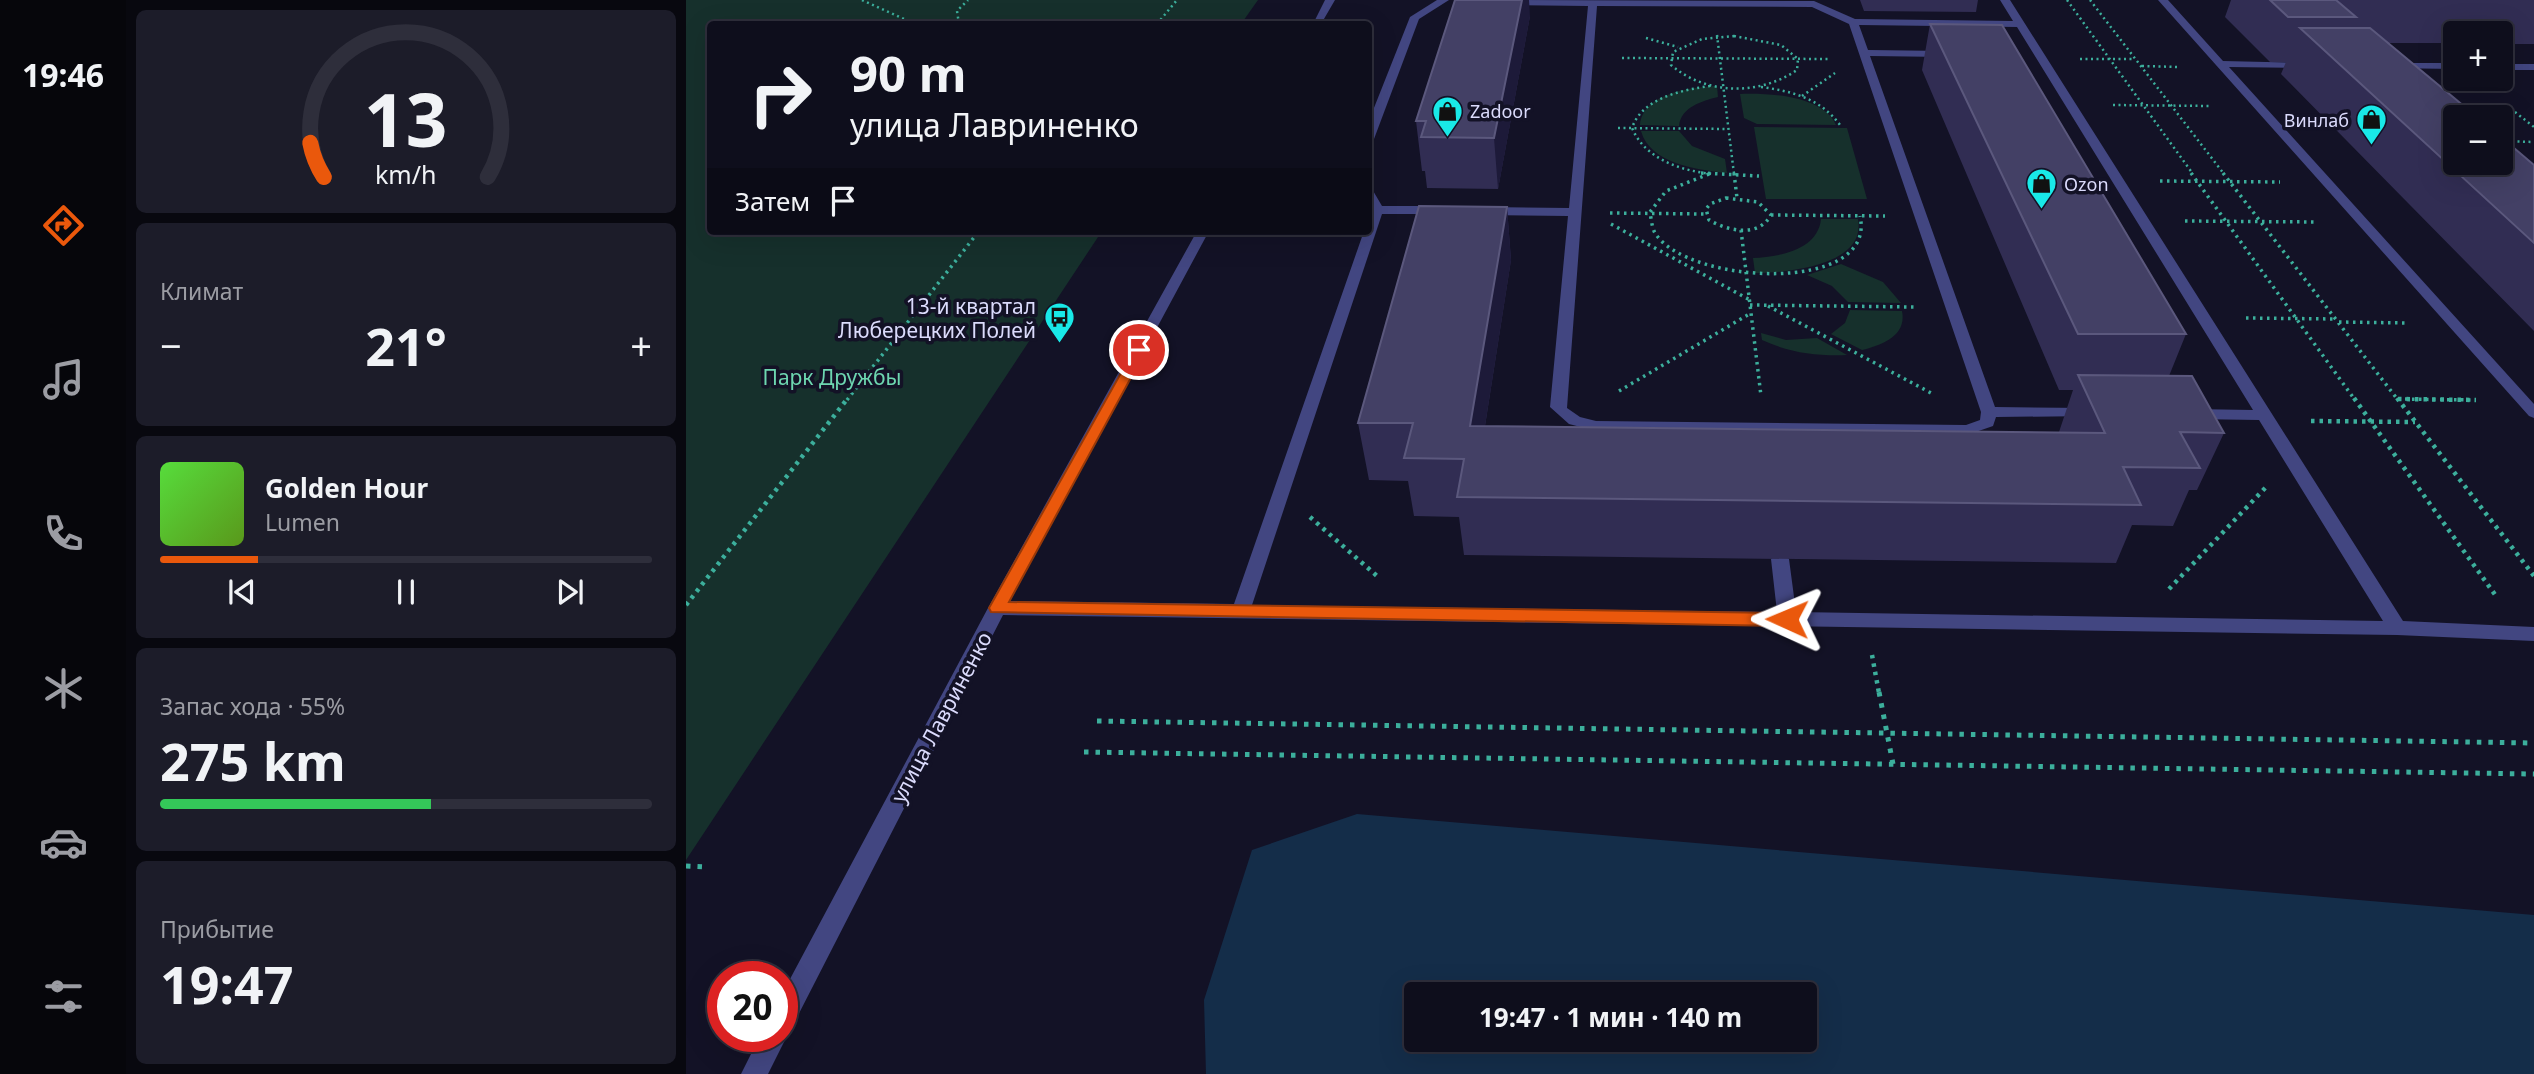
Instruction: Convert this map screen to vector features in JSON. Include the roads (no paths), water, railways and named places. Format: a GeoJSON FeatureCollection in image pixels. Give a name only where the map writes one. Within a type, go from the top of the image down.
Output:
{"type":"FeatureCollection","features":[{"type":"Feature","properties":{"kind":"street"},"geometry":{"type":"LineString","coordinates":[[1318,21],[1329,0]]}},
{"type":"Feature","properties":{"kind":"street"},"geometry":{"type":"LineString","coordinates":[[2005,0],[2035,56],[2070,105],[2397,628]]}},
{"type":"Feature","properties":{"kind":"street"},"geometry":{"type":"LineString","coordinates":[[2163,0],[2534,413]]}},
{"type":"Feature","properties":{"kind":"street"},"geometry":{"type":"LineString","coordinates":[[1372,129],[1416,17],[1443,1],[1456,2]]}},
{"type":"Feature","properties":{"kind":"street"},"geometry":{"type":"LineString","coordinates":[[1593,1],[1558,407],[1570,419],[1596,426],[1765,434],[1967,430],[1988,418],[2099,413]]}},
{"type":"Feature","properties":{"kind":"street"},"geometry":{"type":"LineString","coordinates":[[1497,2],[1814,2],[1853,22],[2019,24]]}},
{"type":"Feature","properties":{"kind":"street"},"geometry":{"type":"LineString","coordinates":[[1853,22],[1861,57],[1921,216],[1988,418]]}},
{"type":"Feature","properties":{"kind":"street"},"geometry":{"type":"LineString","coordinates":[[1861,57],[1958,54]]}},
{"type":"Feature","properties":{"kind":"street"},"geometry":{"type":"LineString","coordinates":[[2221,64],[2314,65]]}},
{"type":"Feature","properties":{"kind":"street"},"geometry":{"type":"LineString","coordinates":[[2381,66],[2443,66]]}},
{"type":"Feature","properties":{"kind":"street"},"geometry":{"type":"LineString","coordinates":[[2395,66],[2412,80]]}},
{"type":"Feature","properties":{"kind":"street"},"geometry":{"type":"LineString","coordinates":[[2513,66],[2534,67]]}},
{"type":"Feature","properties":{"kind":"street"},"geometry":{"type":"LineString","coordinates":[[1372,201],[1376,210],[1372,222]]}},
{"type":"Feature","properties":{"kind":"street"},"geometry":{"type":"LineString","coordinates":[[1376,210],[1574,212]]}},
{"type":"Feature","properties":{"kind":"street","name":"улица Лавриненко"},"geometry":{"type":"LineString","coordinates":[[798,989],[997,608],[1201,235]]}},
{"type":"Feature","properties":{"kind":"street"},"geometry":{"type":"LineString","coordinates":[[1241,611],[1368,235]]}},
{"type":"Feature","properties":{"kind":"street"},"geometry":{"type":"LineString","coordinates":[[2181,414],[2266,418]]}},
{"type":"Feature","properties":{"kind":"street"},"geometry":{"type":"LineString","coordinates":[[1780,559],[1787,619]]}},
{"type":"Feature","properties":{"kind":"street"},"geometry":{"type":"LineString","coordinates":[[997,608],[2397,628],[2528,633]]}},
{"type":"Feature","properties":{"kind":"street"},"geometry":{"type":"LineString","coordinates":[[754,1074],[766,1052]]}},
{"type":"Feature","properties":{"kind":"water"},"geometry":{"type":"Polygon","coordinates":[[[1357,814],[2534,915],[2534,1074],[1206,1074],[1204,1000],[1252,850],[1357,814]]]}},
{"type":"Feature","properties":{"kind":"place","name":"Zadoor"},"geometry":{"type":"Point","coordinates":[1447,138]}},
{"type":"Feature","properties":{"kind":"place","name":"Винлаб"},"geometry":{"type":"Point","coordinates":[2372,147]}},
{"type":"Feature","properties":{"kind":"place","name":"Ozon"},"geometry":{"type":"Point","coordinates":[2041,211]}},
{"type":"Feature","properties":{"kind":"place","name":"13-й квартал Люберецких Полей"},"geometry":{"type":"Point","coordinates":[1059,345]}},
{"type":"Feature","properties":{"kind":"park label","name":"Парк Дружбы"},"geometry":{"type":"Point","coordinates":[832,377]}}]}
